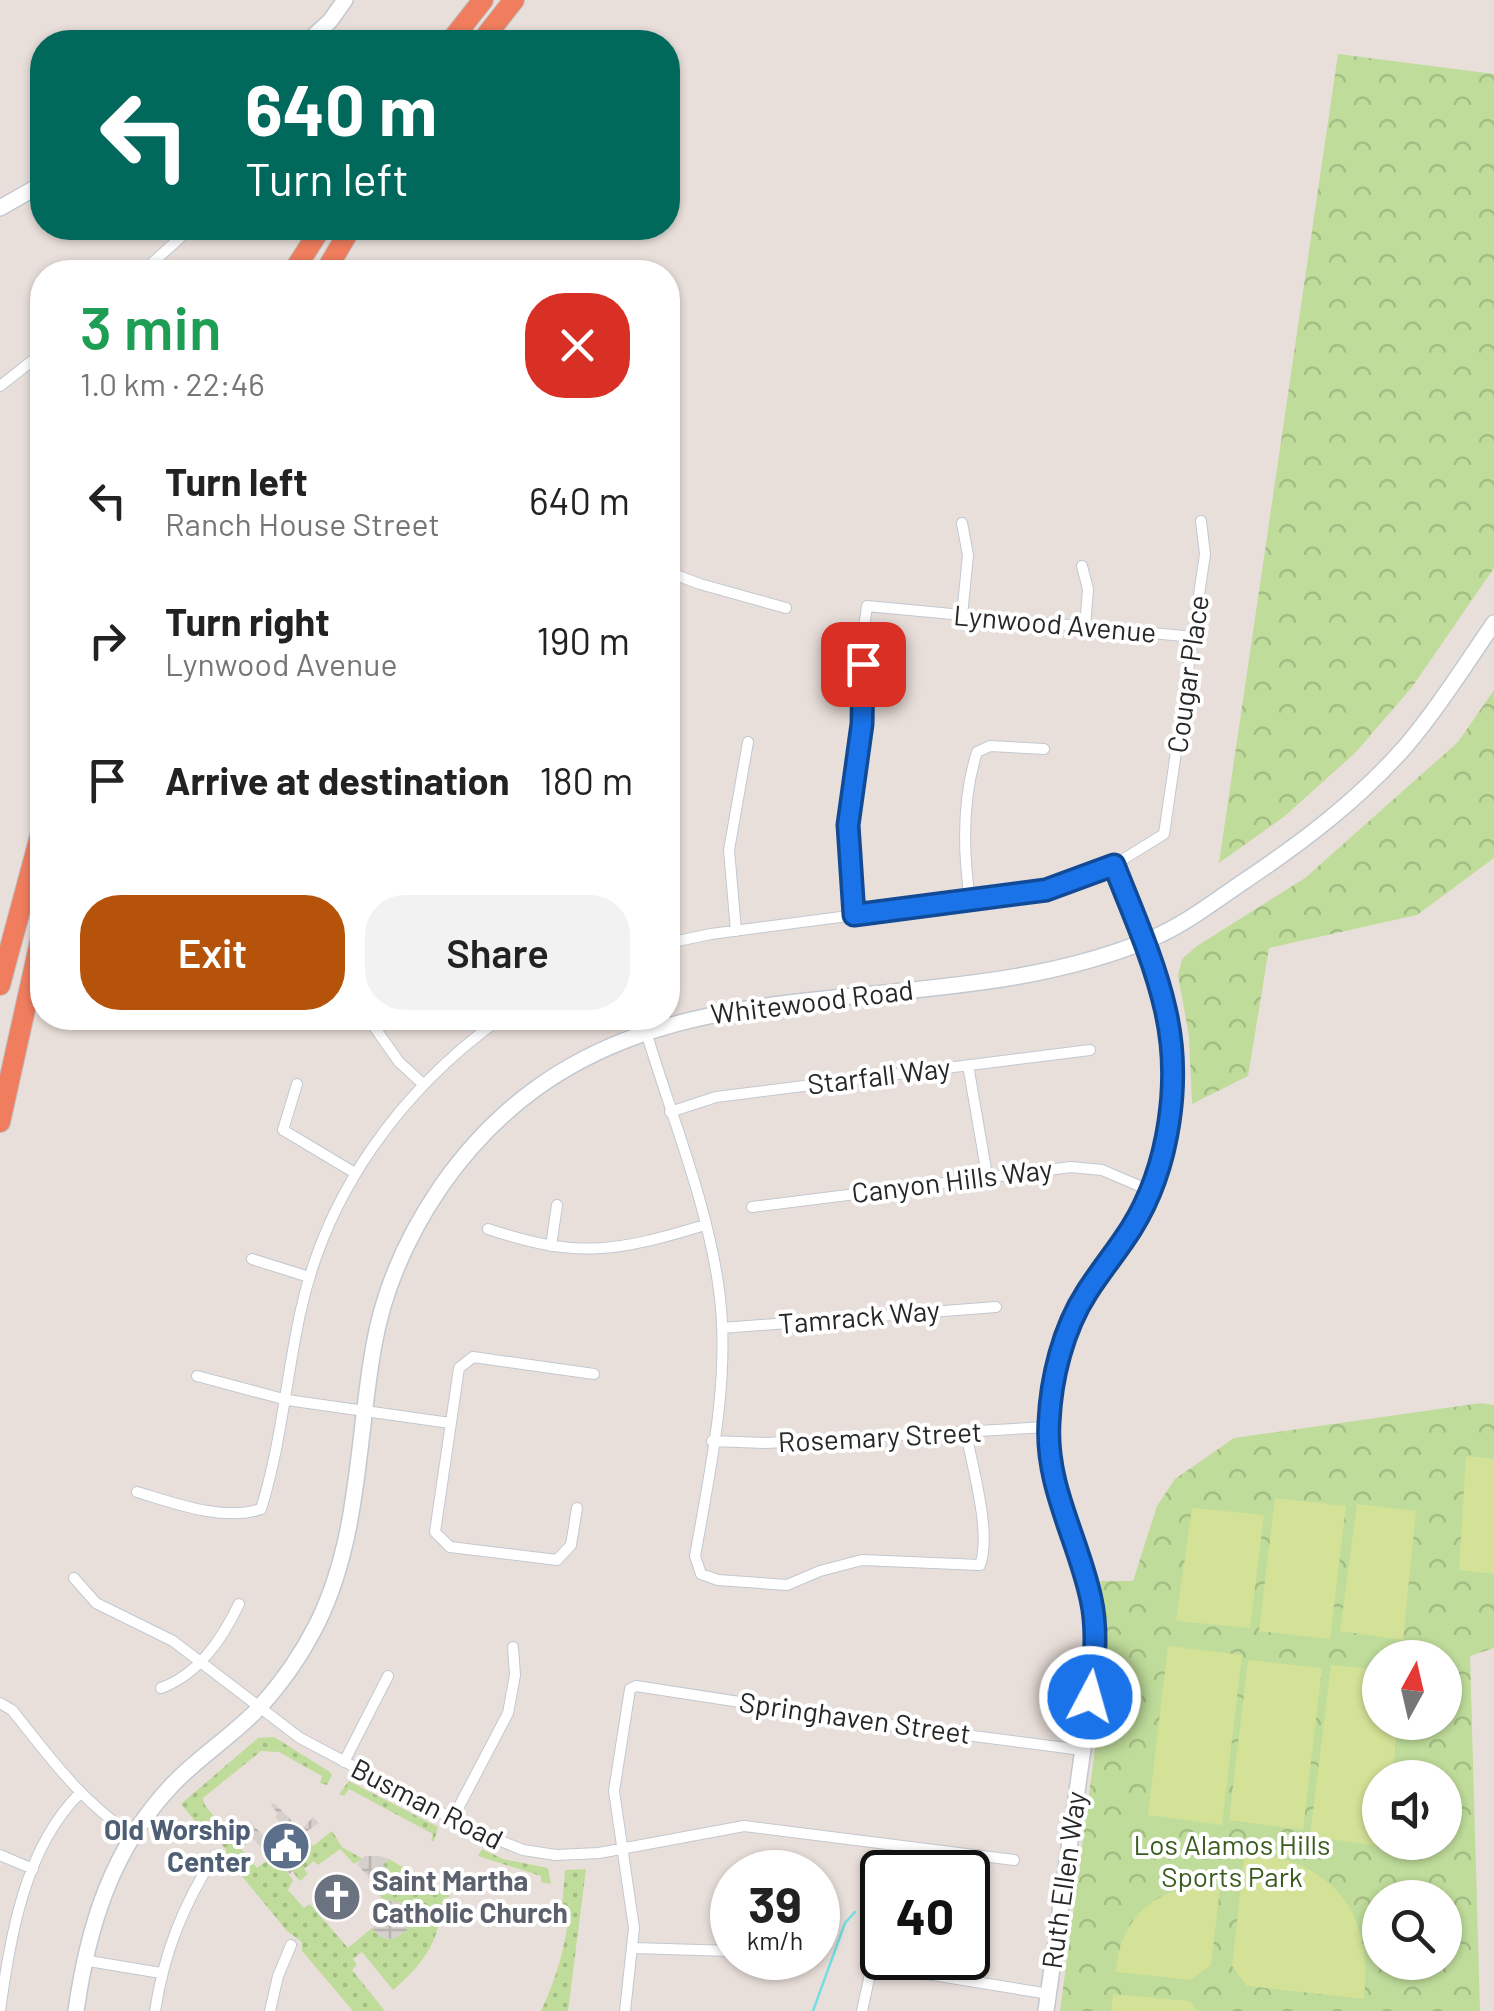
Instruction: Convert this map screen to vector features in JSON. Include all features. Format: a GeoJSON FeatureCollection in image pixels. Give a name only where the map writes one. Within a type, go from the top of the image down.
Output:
{"type":"FeatureCollection","features":[{"type":"Feature","properties":{"kind":"highway"},"geometry":{"type":"LineString","coordinates":[[459,30],[483,0]]}},
{"type":"Feature","properties":{"kind":"highway"},"geometry":{"type":"LineString","coordinates":[[490,30],[514,0]]}},
{"type":"Feature","properties":{"kind":"highway"},"geometry":{"type":"LineString","coordinates":[[0,984],[30,874]]}},
{"type":"Feature","properties":{"kind":"highway"},"geometry":{"type":"LineString","coordinates":[[0,1122],[30,987]]}},
{"type":"Feature","properties":{"kind":"main road"},"geometry":{"type":"LineString","coordinates":[[320,30],[345,0]]}},
{"type":"Feature","properties":{"kind":"main road"},"geometry":{"type":"LineString","coordinates":[[0,208],[30,191]]}},
{"type":"Feature","properties":{"kind":"main road","name":"Whitewood Road"},"geometry":{"type":"LineString","coordinates":[[680,1019],[1036,974],[1073,966],[1180,924],[1292,850],[1370,784],[1429,716],[1494,623]]}},
{"type":"Feature","properties":{"kind":"main road","name":"Ruth Ellen Way"},"geometry":{"type":"LineString","coordinates":[[1046,2011],[1094,1671],[1094,1612],[1061,1513],[1048,1427],[1058,1363],[1068,1332],[1084,1295],[1133,1227],[1165,1144],[1172,1066],[1166,1010],[1142,942]]}},
{"type":"Feature","properties":{"kind":"main road","name":"Whitewood Road"},"geometry":{"type":"LineString","coordinates":[[76,2011],[83,1960],[105,1888],[133,1835],[174,1783],[258,1709],[308,1641],[337,1577],[349,1528],[374,1345],[390,1285],[414,1231],[442,1186],[483,1136],[542,1085],[634,1030]]}},
{"type":"Feature","properties":{"kind":"street"},"geometry":{"type":"LineString","coordinates":[[156,260],[178,240]]}},
{"type":"Feature","properties":{"kind":"street"},"geometry":{"type":"LineString","coordinates":[[0,386],[30,362]]}},
{"type":"Feature","properties":{"kind":"street","name":"Cougar Place"},"geometry":{"type":"LineString","coordinates":[[1114,865],[1164,834],[1167,828],[1204,554],[1201,521]]}},
{"type":"Feature","properties":{"kind":"street"},"geometry":{"type":"LineString","coordinates":[[962,523],[968,555],[962,615]]}},
{"type":"Feature","properties":{"kind":"street"},"geometry":{"type":"LineString","coordinates":[[1082,566],[1088,589],[1085,628]]}},
{"type":"Feature","properties":{"kind":"street"},"geometry":{"type":"LineString","coordinates":[[680,578],[786,608]]}},
{"type":"Feature","properties":{"kind":"street","name":"Lynwood Avenue"},"geometry":{"type":"LineString","coordinates":[[854,915],[848,825],[862,724],[862,635],[867,606],[1194,637]]}},
{"type":"Feature","properties":{"kind":"street"},"geometry":{"type":"LineString","coordinates":[[736,930],[728,850],[748,742]]}},
{"type":"Feature","properties":{"kind":"street"},"geometry":{"type":"LineString","coordinates":[[970,900],[965,830],[971,770],[977,752],[990,746],[1044,749]]}},
{"type":"Feature","properties":{"kind":"street"},"geometry":{"type":"LineString","coordinates":[[680,940],[1046,890],[1114,865],[1142,942]]}},
{"type":"Feature","properties":{"kind":"street"},"geometry":{"type":"LineString","coordinates":[[376,1030],[399,1062],[423,1084]]}},
{"type":"Feature","properties":{"kind":"street"},"geometry":{"type":"LineString","coordinates":[[137,1492],[245,1515],[261,1509],[287,1400],[309,1277],[355,1173],[376,1140],[423,1084],[488,1030]]}},
{"type":"Feature","properties":{"kind":"street"},"geometry":{"type":"LineString","coordinates":[[646,1030],[705,1225],[720,1292],[722,1328],[712,1441],[695,1556],[700,1574],[718,1580],[787,1586],[862,1560],[980,1565],[985,1553],[966,1432]]}},
{"type":"Feature","properties":{"kind":"street","name":"Starfall Way"},"geometry":{"type":"LineString","coordinates":[[670,1112],[716,1097],[1090,1050]]}},
{"type":"Feature","properties":{"kind":"street"},"geometry":{"type":"LineString","coordinates":[[968,1065],[987,1175]]}},
{"type":"Feature","properties":{"kind":"street"},"geometry":{"type":"LineString","coordinates":[[297,1084],[283,1130],[355,1173]]}},
{"type":"Feature","properties":{"kind":"street","name":"Canyon Hills Way"},"geometry":{"type":"LineString","coordinates":[[752,1207],[1072,1167],[1102,1170],[1149,1190]]}},
{"type":"Feature","properties":{"kind":"street"},"geometry":{"type":"LineString","coordinates":[[550,1246],[557,1205]]}},
{"type":"Feature","properties":{"kind":"street"},"geometry":{"type":"LineString","coordinates":[[488,1230],[534,1245],[590,1250],[628,1247],[705,1225]]}},
{"type":"Feature","properties":{"kind":"street"},"geometry":{"type":"LineString","coordinates":[[252,1259],[309,1277]]}},
{"type":"Feature","properties":{"kind":"street","name":"Tamrack Way"},"geometry":{"type":"LineString","coordinates":[[722,1328],[996,1308]]}},
{"type":"Feature","properties":{"kind":"street"},"geometry":{"type":"LineString","coordinates":[[576,1508],[571,1545],[557,1560],[450,1547],[435,1532],[460,1368],[473,1357],[594,1374]]}},
{"type":"Feature","properties":{"kind":"street"},"geometry":{"type":"LineString","coordinates":[[197,1376],[287,1400],[450,1423]]}},
{"type":"Feature","properties":{"kind":"street","name":"Rosemary Street"},"geometry":{"type":"LineString","coordinates":[[712,1441],[766,1443],[1048,1427]]}},
{"type":"Feature","properties":{"kind":"street","name":"Busman Road"},"geometry":{"type":"LineString","coordinates":[[74,1578],[96,1603],[157,1631],[300,1738],[488,1838],[523,1850],[576,1855],[744,1826],[1014,1860]]}},
{"type":"Feature","properties":{"kind":"street"},"geometry":{"type":"LineString","coordinates":[[162,1688],[175,1683],[201,1662],[229,1625],[239,1604]]}},
{"type":"Feature","properties":{"kind":"street"},"geometry":{"type":"LineString","coordinates":[[453,1818],[508,1712],[515,1675],[513,1647]]}},
{"type":"Feature","properties":{"kind":"street"},"geometry":{"type":"LineString","coordinates":[[344,1762],[388,1676]]}},
{"type":"Feature","properties":{"kind":"street","name":"Springhaven Street"},"geometry":{"type":"LineString","coordinates":[[622,1850],[614,1791],[630,1689],[636,1686],[1082,1750]]}},
{"type":"Feature","properties":{"kind":"street"},"geometry":{"type":"LineString","coordinates":[[0,1703],[12,1710],[80,1793],[106,1818],[133,1835]]}},
{"type":"Feature","properties":{"kind":"street"},"geometry":{"type":"LineString","coordinates":[[0,2008],[13,1931],[33,1868],[49,1832],[80,1793]]}},
{"type":"Feature","properties":{"kind":"street"},"geometry":{"type":"LineString","coordinates":[[622,1850],[633,1909],[633,1948],[625,2011]]}},
{"type":"Feature","properties":{"kind":"street"},"geometry":{"type":"LineString","coordinates":[[0,1855],[33,1868]]}},
{"type":"Feature","properties":{"kind":"street"},"geometry":{"type":"LineString","coordinates":[[156,2011],[161,1973],[177,1923],[215,1855]]}},
{"type":"Feature","properties":{"kind":"street"},"geometry":{"type":"LineString","coordinates":[[270,2011],[291,1945]]}},
{"type":"Feature","properties":{"kind":"street"},"geometry":{"type":"LineString","coordinates":[[633,1948],[710,1950]]}},
{"type":"Feature","properties":{"kind":"street"},"geometry":{"type":"LineString","coordinates":[[83,1960],[161,1973]]}},
{"type":"Feature","properties":{"kind":"street"},"geometry":{"type":"LineString","coordinates":[[862,2011],[869,1980]]}},
{"type":"Feature","properties":{"kind":"street"},"geometry":{"type":"LineString","coordinates":[[966,1980],[1048,1994]]}},
{"type":"Feature","properties":{"kind":"green space"},"geometry":{"type":"Polygon","coordinates":[[[1338,54],[1494,74],[1494,568],[1412,687],[1356,752],[1285,816],[1219,863],[1338,54]]]}},
{"type":"Feature","properties":{"kind":"green space"},"geometry":{"type":"Polygon","coordinates":[[[1494,690],[1494,858],[1417,915],[1269,948],[1248,1076],[1192,1104],[1189,1036],[1178,975],[1182,959],[1305,878],[1458,742],[1494,690]]]}},
{"type":"Feature","properties":{"kind":"green space","name":"Los Alamos Hills Sports Park"},"geometry":{"type":"Polygon","coordinates":[[[1481,1403],[1494,1405],[1494,1648],[1470,1656],[1480,2011],[1060,2011],[1107,1660],[1100,1581],[1133,1581],[1157,1506],[1175,1479],[1234,1438],[1481,1403]]]}},
{"type":"Feature","properties":{"kind":"green space"},"geometry":{"type":"Polygon","coordinates":[[[1466,1456],[1494,1459],[1494,1574],[1459,1570],[1466,1456]]]}},
{"type":"Feature","properties":{"kind":"green space"},"geometry":{"type":"Polygon","coordinates":[[[1275,1498],[1346,1506],[1330,1639],[1259,1631],[1275,1498]]]}},
{"type":"Feature","properties":{"kind":"green space"},"geometry":{"type":"Polygon","coordinates":[[[1357,1504],[1416,1511],[1403,1640],[1340,1631],[1357,1504]]]}},
{"type":"Feature","properties":{"kind":"green space"},"geometry":{"type":"Polygon","coordinates":[[[1192,1508],[1264,1515],[1250,1628],[1176,1621],[1192,1508]]]}},
{"type":"Feature","properties":{"kind":"green space"},"geometry":{"type":"Polygon","coordinates":[[[1168,1646],[1242,1655],[1222,1825],[1148,1815],[1168,1646]]]}},
{"type":"Feature","properties":{"kind":"green space"},"geometry":{"type":"Polygon","coordinates":[[[1248,1660],[1322,1668],[1303,1830],[1229,1820],[1248,1660]]]}},
{"type":"Feature","properties":{"kind":"green space"},"geometry":{"type":"Polygon","coordinates":[[[1331,1665],[1362,1668],[1362,1740],[1396,1740],[1394,1760],[1362,1760],[1362,1844],[1310,1836],[1331,1665]]]}},
{"type":"Feature","properties":{"kind":"green space"},"geometry":{"type":"Polygon","coordinates":[[[274,1737],[330,1772],[327,1785],[320,1783],[322,1776],[279,1752],[261,1751],[203,1798],[236,1844],[250,1834],[252,1838],[241,1849],[257,1868],[269,1859],[277,1866],[280,1863],[293,1880],[288,1890],[304,1908],[310,1904],[348,1948],[372,1928],[389,1939],[400,1936],[408,1925],[410,1918],[377,1893],[384,1887],[382,1865],[389,1859],[451,1896],[443,1899],[438,1927],[428,1950],[393,1990],[362,1952],[353,1959],[357,1965],[352,1970],[385,2011],[353,2011],[302,1951],[302,1942],[287,1931],[227,1858],[219,1841],[212,1842],[181,1804],[258,1738],[274,1737]]]}},
{"type":"Feature","properties":{"kind":"green space"},"geometry":{"type":"Polygon","coordinates":[[[349,1781],[438,1827],[434,1841],[433,1834],[349,1789],[344,1796],[339,1794],[349,1781]]]}},
{"type":"Feature","properties":{"kind":"green space"},"geometry":{"type":"Polygon","coordinates":[[[332,1831],[342,1847],[363,1859],[354,1864],[340,1849],[318,1865],[314,1861],[304,1869],[308,1874],[300,1881],[286,1864],[304,1849],[300,1843],[306,1838],[313,1846],[332,1831]]]}},
{"type":"Feature","properties":{"kind":"green space"},"geometry":{"type":"Polygon","coordinates":[[[482,1849],[503,1859],[548,1868],[551,1884],[541,1882],[541,1876],[478,1856],[482,1849]]]}},
{"type":"Feature","properties":{"kind":"green space"},"geometry":{"type":"Polygon","coordinates":[[[1245,1850],[1302,1866],[1341,1895],[1354,1915],[1362,1939],[1364,1999],[1247,1986],[1232,1966],[1245,1850]]]}},
{"type":"Feature","properties":{"kind":"green space"},"geometry":{"type":"Polygon","coordinates":[[[586,1869],[568,2011],[541,2011],[556,1975],[565,1937],[569,1911],[562,1908],[565,1870],[586,1869]]]}},
{"type":"Feature","properties":{"kind":"green space"},"geometry":{"type":"Polygon","coordinates":[[[1202,1887],[1220,1888],[1211,1965],[1191,1980],[1116,1972],[1124,1938],[1141,1911],[1168,1894],[1202,1887]]]}},
{"type":"Feature","properties":{"kind":"green space"},"geometry":{"type":"Polygon","coordinates":[[[1113,1994],[1190,2001],[1197,2011],[1111,2011],[1113,1994]]]}},
{"type":"Feature","properties":{"kind":"shaded area"},"geometry":{"type":"Polygon","coordinates":[[[274,1803],[301,1830],[313,1817],[319,1823],[303,1834],[306,1838],[300,1843],[275,1817],[278,1814],[271,1805],[274,1803]]]}},
{"type":"Feature","properties":{"kind":"shaded area"},"geometry":{"type":"Polygon","coordinates":[[[250,1823],[293,1871],[289,1874],[280,1863],[278,1867],[270,1866],[271,1860],[246,1826],[250,1823]]]}},
{"type":"Feature","properties":{"kind":"shaded area"},"geometry":{"type":"Polygon","coordinates":[[[365,1856],[389,1859],[383,1865],[387,1869],[382,1874],[385,1886],[377,1893],[357,1864],[365,1856]]]}},
{"type":"Feature","properties":{"kind":"shaded area"},"geometry":{"type":"Polygon","coordinates":[[[384,1900],[400,1902],[409,1916],[407,1930],[394,1939],[382,1938],[372,1928],[379,1922],[383,1926],[396,1915],[384,1900]]]}},
{"type":"Feature","properties":{"kind":"waterway"},"geometry":{"type":"LineString","coordinates":[[813,2011],[845,1923],[855,1912]]}},
{"type":"Feature","properties":{"kind":"place","name":"Old Worship Center"},"geometry":{"type":"Point","coordinates":[286,1846]}},
{"type":"Feature","properties":{"kind":"place","name":"Saint Martha Catholic Church"},"geometry":{"type":"Point","coordinates":[337,1897]}},
{"type":"Feature","properties":{"kind":"route"},"geometry":{"type":"LineString","coordinates":[[863,664],[862,724],[848,825],[854,915],[1046,890],[1114,865],[1166,1010],[1172,1066],[1165,1144],[1133,1227],[1084,1295],[1068,1332],[1050,1398],[1048,1427],[1053,1479],[1094,1612],[1090,1697]]}}]}
